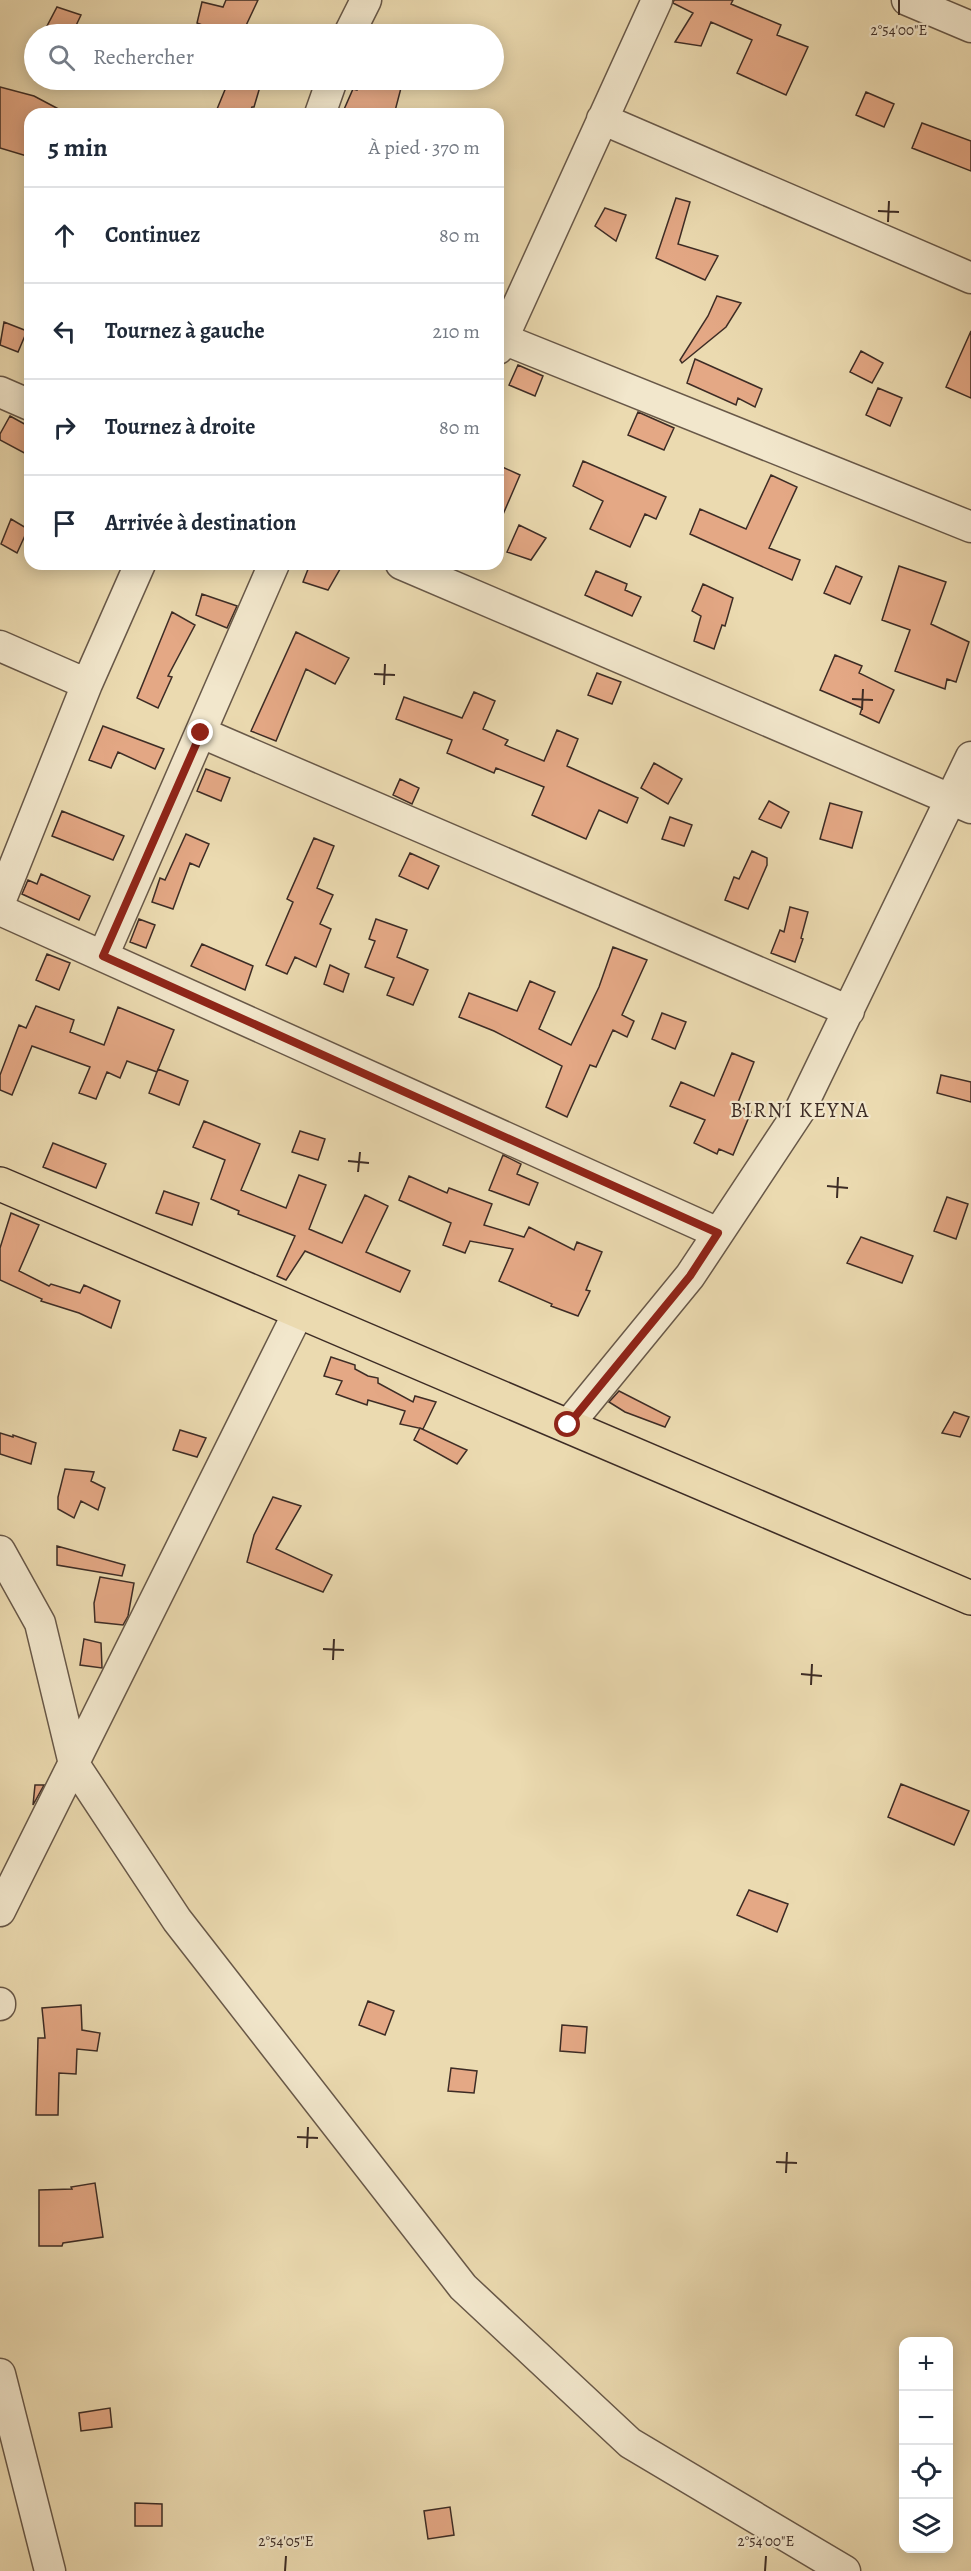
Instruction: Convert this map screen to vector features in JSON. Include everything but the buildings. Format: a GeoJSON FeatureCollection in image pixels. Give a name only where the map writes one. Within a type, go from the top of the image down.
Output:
{"type":"FeatureCollection","features":[{"type":"Feature","properties":{"kind":"highway"},"geometry":{"type":"LineString","coordinates":[[0,1184],[971,1598]]}},
{"type":"Feature","properties":{"kind":"street"},"geometry":{"type":"LineString","coordinates":[[354,24],[366,0]]}},
{"type":"Feature","properties":{"kind":"street"},"geometry":{"type":"LineString","coordinates":[[504,335],[657,0]]}},
{"type":"Feature","properties":{"kind":"street"},"geometry":{"type":"LineString","coordinates":[[907,0],[971,27]]}},
{"type":"Feature","properties":{"kind":"street"},"geometry":{"type":"LineString","coordinates":[[322,108],[328,90]]}},
{"type":"Feature","properties":{"kind":"street"},"geometry":{"type":"LineString","coordinates":[[602,119],[971,278]]}},
{"type":"Feature","properties":{"kind":"street"},"geometry":{"type":"LineString","coordinates":[[504,346],[971,527]]}},
{"type":"Feature","properties":{"kind":"street"},"geometry":{"type":"LineString","coordinates":[[0,392],[24,402]]}},
{"type":"Feature","properties":{"kind":"street"},"geometry":{"type":"LineString","coordinates":[[0,902],[87,684],[137,570]]}},
{"type":"Feature","properties":{"kind":"street"},"geometry":{"type":"LineString","coordinates":[[103,956],[271,570]]}},
{"type":"Feature","properties":{"kind":"street"},"geometry":{"type":"LineString","coordinates":[[415,570],[961,804]]}},
{"type":"Feature","properties":{"kind":"street"},"geometry":{"type":"LineString","coordinates":[[0,646],[87,684]]}},
{"type":"Feature","properties":{"kind":"street"},"geometry":{"type":"LineString","coordinates":[[201,733],[849,1011]]}},
{"type":"Feature","properties":{"kind":"street"},"geometry":{"type":"LineString","coordinates":[[568,1425],[690,1276],[800,1110],[849,1011],[961,804],[971,757]]}},
{"type":"Feature","properties":{"kind":"street"},"geometry":{"type":"LineString","coordinates":[[0,910],[718,1233]]}},
{"type":"Feature","properties":{"kind":"street"},"geometry":{"type":"LineString","coordinates":[[0,1911],[299,1311]]}},
{"type":"Feature","properties":{"kind":"street"},"geometry":{"type":"LineString","coordinates":[[0,1551],[40,1623],[74,1764],[177,1920],[463,2288],[630,2443],[845,2571]]}},
{"type":"Feature","properties":{"kind":"street"},"geometry":{"type":"LineString","coordinates":[[0,2374],[50,2571]]}},
{"type":"Feature","properties":{"kind":"district","name":"BIRNI KEYNA"},"geometry":{"type":"Point","coordinates":[800,1110]}},
{"type":"Feature","properties":{"kind":"route"},"geometry":{"type":"LineString","coordinates":[[201,733],[103,956],[718,1233],[690,1276],[568,1425]]}}]}
